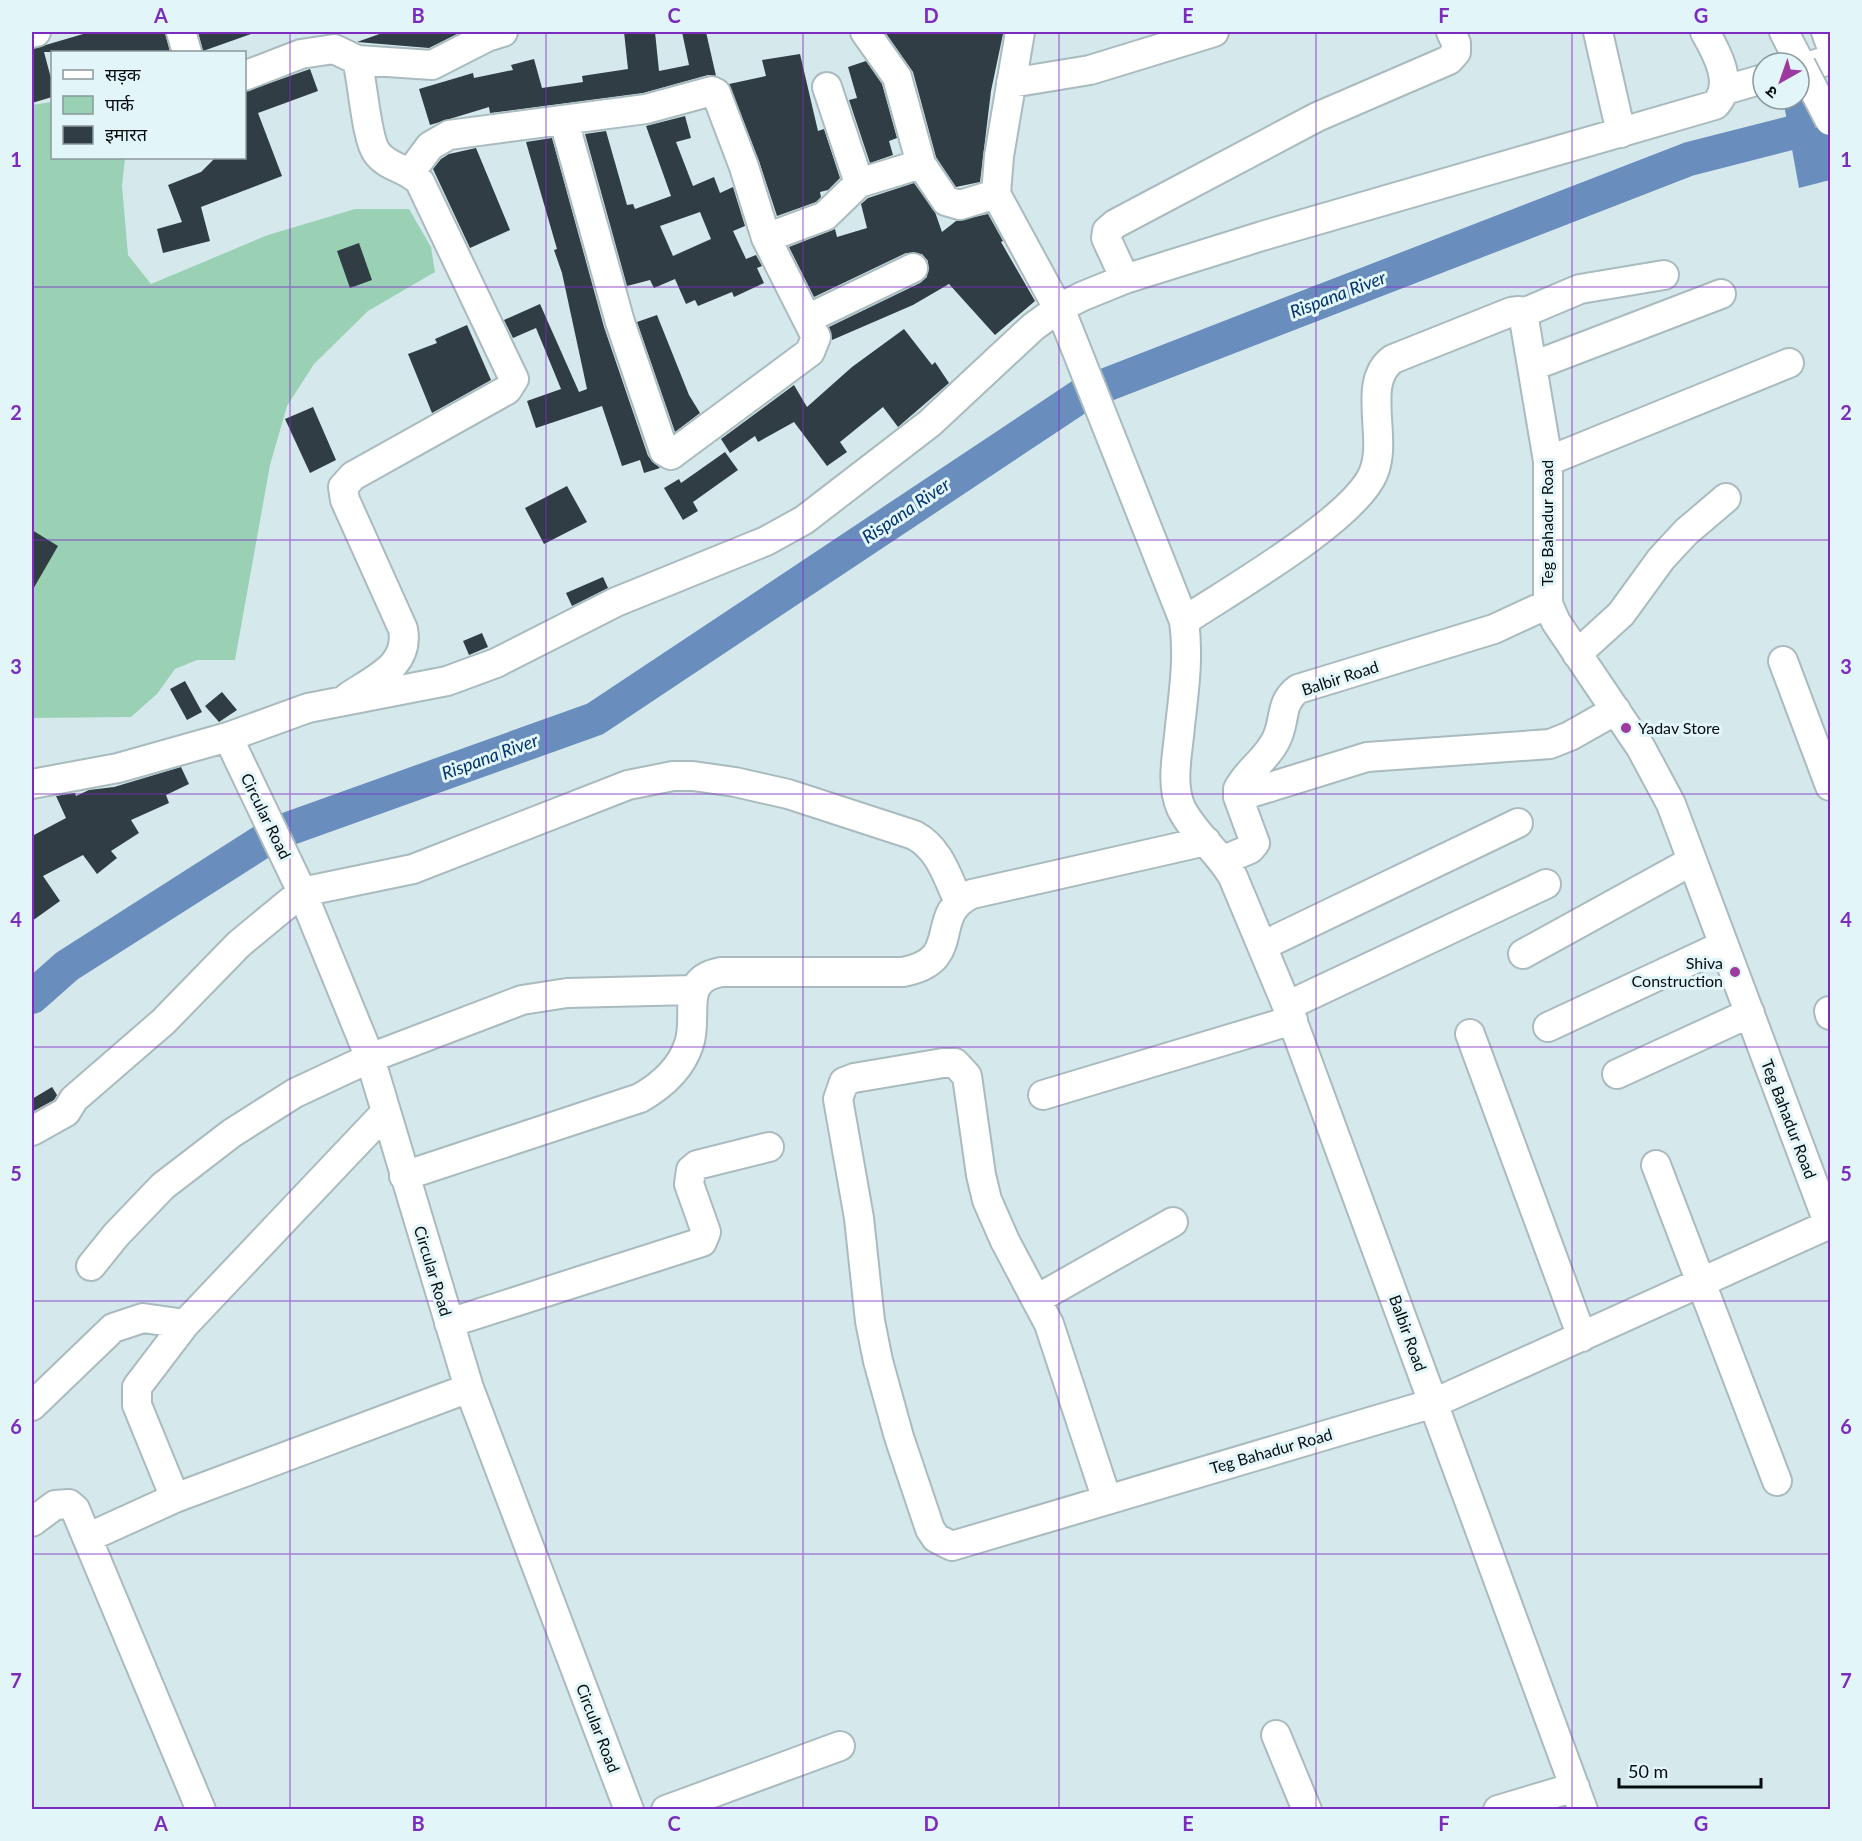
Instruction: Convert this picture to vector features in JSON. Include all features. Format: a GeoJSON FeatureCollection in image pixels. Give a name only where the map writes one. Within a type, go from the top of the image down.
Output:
{"type":"FeatureCollection","features":[{"type":"Feature","properties":{"kind":"street"},"geometry":{"type":"LineString","coordinates":[[32,33],[36,32]]}},
{"type":"Feature","properties":{"kind":"street"},"geometry":{"type":"LineString","coordinates":[[181,32],[187,51]]}},
{"type":"Feature","properties":{"kind":"street"},"geometry":{"type":"LineString","coordinates":[[246,74],[301,54],[334,49],[358,64],[432,65],[487,36],[503,32]]}},
{"type":"Feature","properties":{"kind":"street"},"geometry":{"type":"LineString","coordinates":[[865,32],[897,77],[921,164],[952,204],[996,194],[999,156],[1020,32]]}},
{"type":"Feature","properties":{"kind":"street"},"geometry":{"type":"LineString","coordinates":[[1011,83],[1090,70],[1214,32]]}},
{"type":"Feature","properties":{"kind":"street"},"geometry":{"type":"LineString","coordinates":[[1125,279],[1106,238],[1107,231],[1115,224],[1317,117],[1449,60],[1456,52],[1456,43],[1451,32]]}},
{"type":"Feature","properties":{"kind":"street"},"geometry":{"type":"LineString","coordinates":[[1598,32],[1620,133]]}},
{"type":"Feature","properties":{"kind":"street"},"geometry":{"type":"LineString","coordinates":[[32,784],[118,768],[228,737],[288,714],[447,681],[496,663],[616,602],[785,532],[912,438],[1033,327],[1062,315],[1125,279],[1262,236],[1715,105],[1722,98],[1725,90],[1723,74],[1705,32]]}},
{"type":"Feature","properties":{"kind":"street"},"geometry":{"type":"LineString","coordinates":[[1784,32],[1793,51]]}},
{"type":"Feature","properties":{"kind":"street"},"geometry":{"type":"LineString","coordinates":[[1826,32],[1830,43]]}},
{"type":"Feature","properties":{"kind":"street"},"geometry":{"type":"LineString","coordinates":[[1811,64],[1830,60]]}},
{"type":"Feature","properties":{"kind":"street"},"geometry":{"type":"LineString","coordinates":[[339,703],[392,666],[403,654],[405,639],[404,628],[345,500],[343,487],[353,476],[507,390],[514,379],[420,182],[410,173],[383,160],[373,147],[358,64]]}},
{"type":"Feature","properties":{"kind":"street"},"geometry":{"type":"LineString","coordinates":[[1725,90],[1751,82]]}},
{"type":"Feature","properties":{"kind":"street"},"geometry":{"type":"LineString","coordinates":[[827,87],[859,183]]}},
{"type":"Feature","properties":{"kind":"street"},"geometry":{"type":"LineString","coordinates":[[1811,87],[1830,121]]}},
{"type":"Feature","properties":{"kind":"street"},"geometry":{"type":"LineString","coordinates":[[410,173],[430,146],[449,135],[646,109],[715,92],[744,167],[766,238],[816,337],[810,352],[670,455],[665,453],[620,322],[564,121]]}},
{"type":"Feature","properties":{"kind":"street"},"geometry":{"type":"LineString","coordinates":[[766,238],[825,216],[859,183],[921,164]]}},
{"type":"Feature","properties":{"kind":"street","name":"Balbir Road"},"geometry":{"type":"LineString","coordinates":[[996,194],[1062,315],[1184,621],[1185,684],[1176,791],[1190,822],[1215,851],[1241,893],[1290,1013],[1579,1798]]}},
{"type":"Feature","properties":{"kind":"street"},"geometry":{"type":"LineString","coordinates":[[807,319],[913,268]]}},
{"type":"Feature","properties":{"kind":"street"},"geometry":{"type":"LineString","coordinates":[[1184,621],[1325,526],[1358,497],[1379,461],[1376,383],[1385,365],[1393,359],[1511,312],[1519,310],[1524,316],[1580,289],[1664,275]]}},
{"type":"Feature","properties":{"kind":"street"},"geometry":{"type":"LineString","coordinates":[[1533,366],[1721,294]]}},
{"type":"Feature","properties":{"kind":"street","name":"Teg Bahadur Road"},"geometry":{"type":"LineString","coordinates":[[1037,1299],[1005,1241],[987,1200],[967,1076],[962,1068],[955,1063],[943,1063],[854,1078],[844,1082],[838,1099],[859,1218],[870,1321],[878,1361],[899,1437],[930,1528],[936,1538],[952,1546],[1434,1403],[1830,1225],[1658,777],[1556,622],[1548,604],[1548,461],[1524,316]]}},
{"type":"Feature","properties":{"kind":"street"},"geometry":{"type":"LineString","coordinates":[[1548,461],[1789,363]]}},
{"type":"Feature","properties":{"kind":"street"},"geometry":{"type":"LineString","coordinates":[[1577,654],[1621,614],[1656,566],[1686,532],[1726,498]]}},
{"type":"Feature","properties":{"kind":"street","name":"Balbir Road"},"geometry":{"type":"LineString","coordinates":[[1238,797],[1238,789],[1243,780],[1277,739],[1286,701],[1298,689],[1494,628],[1548,604]]}},
{"type":"Feature","properties":{"kind":"street"},"geometry":{"type":"LineString","coordinates":[[1784,661],[1830,786]]}},
{"type":"Feature","properties":{"kind":"street"},"geometry":{"type":"LineString","coordinates":[[404,1176],[640,1098],[655,1089],[683,1059],[690,1042],[694,990],[700,980],[721,972],[903,972],[919,969],[930,964],[938,954],[951,910],[958,900],[972,894],[1215,851],[1250,849],[1255,843],[1238,797],[1367,757],[1550,744],[1570,736],[1616,710]]}},
{"type":"Feature","properties":{"kind":"street","name":"Circular Road"},"geometry":{"type":"LineString","coordinates":[[228,737],[302,892],[370,1058],[469,1388],[629,1809]]}},
{"type":"Feature","properties":{"kind":"street"},"geometry":{"type":"LineString","coordinates":[[32,1131],[66,1112],[74,1099],[163,1022],[238,945],[302,892],[413,869],[628,785],[650,779],[693,776],[735,782],[788,794],[914,835],[925,841],[933,850],[958,900]]}},
{"type":"Feature","properties":{"kind":"street"},"geometry":{"type":"LineString","coordinates":[[1262,946],[1518,824]]}},
{"type":"Feature","properties":{"kind":"street"},"geometry":{"type":"LineString","coordinates":[[1523,954],[1692,861]]}},
{"type":"Feature","properties":{"kind":"street"},"geometry":{"type":"LineString","coordinates":[[1043,1095],[1290,1013],[1546,884]]}},
{"type":"Feature","properties":{"kind":"street"},"geometry":{"type":"LineString","coordinates":[[1548,1027],[1724,945]]}},
{"type":"Feature","properties":{"kind":"street"},"geometry":{"type":"LineString","coordinates":[[91,1266],[116,1235],[163,1186],[232,1133],[295,1093],[370,1058],[522,1000],[567,993],[694,990]]}},
{"type":"Feature","properties":{"kind":"street"},"geometry":{"type":"LineString","coordinates":[[1617,1074],[1750,1013]]}},
{"type":"Feature","properties":{"kind":"street"},"geometry":{"type":"LineString","coordinates":[[1470,1034],[1582,1337]]}},
{"type":"Feature","properties":{"kind":"street"},"geometry":{"type":"LineString","coordinates":[[175,1498],[137,1406],[137,1387],[185,1324],[385,1113]]}},
{"type":"Feature","properties":{"kind":"street"},"geometry":{"type":"LineString","coordinates":[[449,1323],[702,1242],[706,1232],[689,1184],[691,1170],[697,1164],[769,1147]]}},
{"type":"Feature","properties":{"kind":"street"},"geometry":{"type":"LineString","coordinates":[[1656,1165],[1777,1481]]}},
{"type":"Feature","properties":{"kind":"street"},"geometry":{"type":"LineString","coordinates":[[1107,1500],[1057,1347],[1037,1299],[1173,1222]]}},
{"type":"Feature","properties":{"kind":"street"},"geometry":{"type":"LineString","coordinates":[[32,1406],[113,1328],[143,1318],[185,1324]]}},
{"type":"Feature","properties":{"kind":"street"},"geometry":{"type":"LineString","coordinates":[[87,1539],[175,1498],[469,1388]]}},
{"type":"Feature","properties":{"kind":"street"},"geometry":{"type":"LineString","coordinates":[[32,1522],[55,1505],[69,1504],[75,1509],[201,1809]]}},
{"type":"Feature","properties":{"kind":"street"},"geometry":{"type":"LineString","coordinates":[[1276,1735],[1307,1809]]}},
{"type":"Feature","properties":{"kind":"street"},"geometry":{"type":"LineString","coordinates":[[666,1809],[840,1746]]}},
{"type":"Feature","properties":{"kind":"street"},"geometry":{"type":"LineString","coordinates":[[1498,1809],[1579,1798]]}},
{"type":"Feature","properties":{"kind":"green space"},"geometry":{"type":"Polygon","coordinates":[[[51,102],[51,159],[125,159],[122,186],[128,255],[151,284],[268,235],[355,209],[409,209],[431,247],[435,272],[368,311],[314,364],[287,406],[270,465],[235,660],[197,660],[175,669],[157,694],[131,717],[32,718],[32,105],[51,102]]]}},
{"type":"Feature","properties":{"kind":"water"},"geometry":{"type":"Polygon","coordinates":[[[1830,84],[1830,180],[1799,188],[1785,111],[1811,111],[1811,90],[1830,84]]]}},
{"type":"Feature","properties":{"kind":"building"},"geometry":{"type":"Polygon","coordinates":[[[90,32],[165,32],[170,51],[44,52],[51,78],[51,97],[32,103],[32,49],[90,32]]]}},
{"type":"Feature","properties":{"kind":"building"},"geometry":{"type":"Polygon","coordinates":[[[198,32],[251,32],[251,34],[203,51],[198,32]]]}},
{"type":"Feature","properties":{"kind":"building"},"geometry":{"type":"Polygon","coordinates":[[[385,32],[461,32],[429,48],[357,42],[385,32]]]}},
{"type":"Feature","properties":{"kind":"building"},"geometry":{"type":"Polygon","coordinates":[[[624,32],[655,32],[659,71],[689,65],[682,32],[706,32],[716,76],[708,75],[643,93],[490,113],[489,107],[430,125],[419,89],[473,73],[474,78],[513,70],[511,65],[534,59],[542,88],[583,82],[582,76],[628,69],[624,32]]]}},
{"type":"Feature","properties":{"kind":"building"},"geometry":{"type":"Polygon","coordinates":[[[885,32],[1003,34],[991,91],[980,182],[956,187],[936,157],[913,72],[885,32]]]}},
{"type":"Feature","properties":{"kind":"building"},"geometry":{"type":"Polygon","coordinates":[[[800,54],[818,131],[824,129],[840,178],[828,190],[820,192],[821,197],[816,202],[777,216],[759,161],[729,84],[766,76],[762,60],[800,54]]]}},
{"type":"Feature","properties":{"kind":"building"},"geometry":{"type":"Polygon","coordinates":[[[866,61],[882,84],[897,138],[889,141],[893,155],[870,163],[849,100],[857,98],[848,67],[866,61]]]}},
{"type":"Feature","properties":{"kind":"building"},"geometry":{"type":"Polygon","coordinates":[[[310,69],[318,91],[258,113],[282,176],[201,207],[210,241],[163,253],[157,229],[182,222],[168,185],[201,172],[214,159],[246,159],[246,91],[310,69]]]}},
{"type":"Feature","properties":{"kind":"building"},"geometry":{"type":"Polygon","coordinates":[[[685,116],[691,138],[676,142],[693,186],[714,177],[720,193],[733,187],[745,226],[733,231],[746,259],[756,255],[762,266],[757,268],[764,283],[734,297],[732,292],[698,306],[695,300],[686,304],[675,279],[654,288],[650,280],[627,286],[585,134],[606,131],[627,205],[633,204],[635,209],[671,196],[646,126],[685,116]],[[700,212],[660,226],[673,256],[711,239],[700,212]]]}},
{"type":"Feature","properties":{"kind":"building"},"geometry":{"type":"Polygon","coordinates":[[[552,138],[604,327],[648,456],[660,468],[644,473],[640,460],[622,466],[602,406],[536,428],[527,401],[561,389],[536,328],[513,338],[504,320],[540,304],[579,392],[587,389],[562,273],[554,250],[557,249],[526,142],[552,138]]]}},
{"type":"Feature","properties":{"kind":"building"},"geometry":{"type":"Polygon","coordinates":[[[476,148],[510,230],[470,248],[433,169],[441,159],[449,154],[476,148]]]}},
{"type":"Feature","properties":{"kind":"building"},"geometry":{"type":"Polygon","coordinates":[[[914,183],[935,212],[942,232],[956,221],[988,214],[1003,241],[1001,242],[1035,301],[995,335],[949,284],[913,305],[832,340],[829,327],[920,283],[927,277],[928,261],[922,254],[906,253],[814,297],[789,247],[835,229],[837,237],[867,228],[861,204],[868,198],[914,183]]]}},
{"type":"Feature","properties":{"kind":"building"},"geometry":{"type":"Polygon","coordinates":[[[359,243],[372,280],[350,288],[337,251],[359,243]]]}},
{"type":"Feature","properties":{"kind":"building"},"geometry":{"type":"Polygon","coordinates":[[[657,315],[689,395],[700,413],[675,432],[637,322],[657,315]]]}},
{"type":"Feature","properties":{"kind":"building"},"geometry":{"type":"Polygon","coordinates":[[[467,325],[491,380],[432,413],[408,354],[437,343],[435,339],[467,325]]]}},
{"type":"Feature","properties":{"kind":"building"},"geometry":{"type":"Polygon","coordinates":[[[904,329],[932,365],[935,362],[949,383],[898,427],[883,407],[840,442],[847,452],[827,466],[794,422],[758,442],[755,436],[730,453],[721,439],[794,385],[807,407],[852,367],[904,329]]]}},
{"type":"Feature","properties":{"kind":"building"},"geometry":{"type":"Polygon","coordinates":[[[313,407],[336,460],[310,473],[285,419],[313,407]]]}},
{"type":"Feature","properties":{"kind":"building"},"geometry":{"type":"Polygon","coordinates":[[[725,452],[738,470],[693,502],[698,511],[683,520],[664,488],[679,479],[681,483],[725,452]]]}},
{"type":"Feature","properties":{"kind":"building"},"geometry":{"type":"Polygon","coordinates":[[[567,486],[587,522],[544,544],[525,508],[567,486]]]}},
{"type":"Feature","properties":{"kind":"building"},"geometry":{"type":"Polygon","coordinates":[[[32,530],[58,546],[32,591],[32,530]]]}},
{"type":"Feature","properties":{"kind":"building"},"geometry":{"type":"Polygon","coordinates":[[[603,577],[608,588],[572,606],[566,593],[603,577]]]}},
{"type":"Feature","properties":{"kind":"building"},"geometry":{"type":"Polygon","coordinates":[[[482,633],[488,647],[469,655],[463,641],[482,633]]]}},
{"type":"Feature","properties":{"kind":"building"},"geometry":{"type":"Polygon","coordinates":[[[185,681],[202,712],[187,720],[170,689],[185,681]]]}},
{"type":"Feature","properties":{"kind":"building"},"geometry":{"type":"Polygon","coordinates":[[[222,692],[237,710],[219,722],[205,706],[222,692]]]}},
{"type":"Feature","properties":{"kind":"building"},"geometry":{"type":"Polygon","coordinates":[[[181,767],[189,784],[166,795],[169,803],[131,820],[139,833],[111,851],[117,858],[97,874],[83,855],[43,876],[60,901],[32,921],[32,836],[66,818],[56,796],[75,793],[76,796],[89,790],[114,787],[181,767]]]}},
{"type":"Feature","properties":{"kind":"building"},"geometry":{"type":"Polygon","coordinates":[[[52,1087],[57,1095],[54,1100],[32,1112],[32,1099],[52,1087]]]}},
{"type":"Feature","properties":{"kind":"waterway","name":"Rispana River"},"geometry":{"type":"LineString","coordinates":[[32,997],[67,966],[274,834],[595,719],[1085,393],[1689,159],[1830,123]]}},
{"type":"Feature","properties":{"kind":"place","name":"Yadav Store"},"geometry":{"type":"Point","coordinates":[1626,728]}},
{"type":"Feature","properties":{"kind":"place","name":"Shiva Construction"},"geometry":{"type":"Point","coordinates":[1735,972]}}]}
